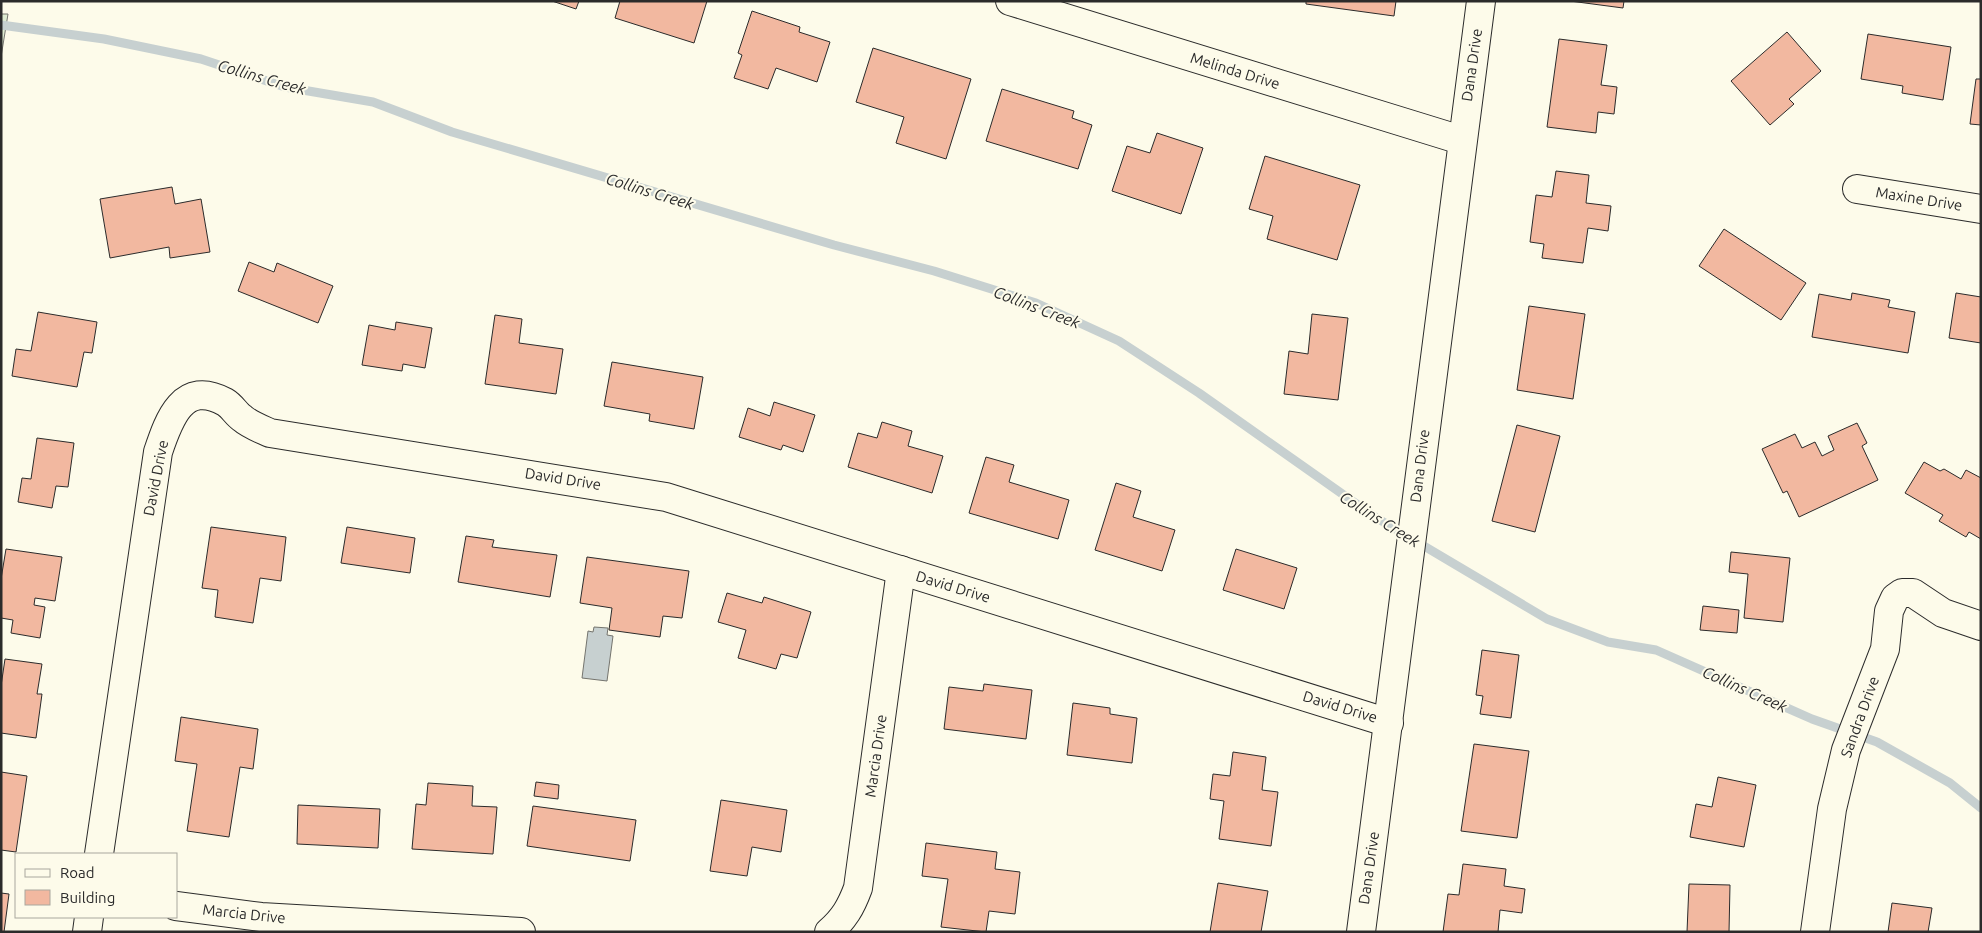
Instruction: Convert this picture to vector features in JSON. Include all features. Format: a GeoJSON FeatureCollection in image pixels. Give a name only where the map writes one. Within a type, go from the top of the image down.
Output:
{"type":"FeatureCollection","features":[{"type":"Feature","properties":{"kind":"street","name":"Melinda Drive"},"geometry":{"type":"LineString","coordinates":[[1010,1],[1461,140]]}},
{"type":"Feature","properties":{"kind":"street","name":"Dana Drive"},"geometry":{"type":"LineString","coordinates":[[1361,932],[1389,723],[1461,140],[1481,1]]}},
{"type":"Feature","properties":{"kind":"street","name":"Maxine Drive"},"geometry":{"type":"LineString","coordinates":[[1857,189],[1981,209]]}},
{"type":"Feature","properties":{"kind":"street","name":"David Drive"},"geometry":{"type":"LineString","coordinates":[[99,853],[158,452],[168,422],[182,402],[196,395],[210,396],[227,404],[243,420],[270,433],[666,497],[1389,723]]}},
{"type":"Feature","properties":{"kind":"street","name":"Marcia Drive"},"geometry":{"type":"LineString","coordinates":[[829,932],[842,922],[851,907],[858,888],[901,570]]}},
{"type":"Feature","properties":{"kind":"street","name":"Sandra Drive"},"geometry":{"type":"LineString","coordinates":[[1815,932],[1832,809],[1846,750],[1885,649],[1889,630],[1889,611],[1895,598],[1902,593],[1913,593],[1943,613],[1981,626]]}},
{"type":"Feature","properties":{"kind":"street","name":"Marcia Drive"},"geometry":{"type":"LineString","coordinates":[[178,906],[262,917],[521,932]]}},
{"type":"Feature","properties":{"kind":"street"},"geometry":{"type":"LineString","coordinates":[[87,932],[89,918]]}},
{"type":"Feature","properties":{"kind":"green space"},"geometry":{"type":"Polygon","coordinates":[[[1,14],[8,14],[1,57],[1,14]]]}},
{"type":"Feature","properties":{"kind":"shaded area"},"geometry":{"type":"Polygon","coordinates":[[[594,627],[608,628],[607,635],[613,636],[607,681],[582,678],[588,631],[593,632],[594,627]]]}},
{"type":"Feature","properties":{"kind":"building"},"geometry":{"type":"Polygon","coordinates":[[[552,1],[579,1],[576,9],[552,1]]]}},
{"type":"Feature","properties":{"kind":"building"},"geometry":{"type":"Polygon","coordinates":[[[620,1],[707,1],[694,43],[615,18],[620,1]]]}},
{"type":"Feature","properties":{"kind":"building"},"geometry":{"type":"Polygon","coordinates":[[[1306,1],[1396,1],[1394,16],[1306,4],[1306,1]]]}},
{"type":"Feature","properties":{"kind":"building"},"geometry":{"type":"Polygon","coordinates":[[[1570,1],[1624,1],[1623,8],[1570,1]]]}},
{"type":"Feature","properties":{"kind":"building"},"geometry":{"type":"Polygon","coordinates":[[[752,11],[800,27],[799,32],[830,42],[817,82],[776,68],[768,89],[734,78],[742,55],[738,53],[752,11]]]}},
{"type":"Feature","properties":{"kind":"building"},"geometry":{"type":"Polygon","coordinates":[[[1787,32],[1821,71],[1789,99],[1794,104],[1770,125],[1731,81],[1787,32]]]}},
{"type":"Feature","properties":{"kind":"building"},"geometry":{"type":"Polygon","coordinates":[[[1868,34],[1951,47],[1943,100],[1902,93],[1903,86],[1861,79],[1868,34]]]}},
{"type":"Feature","properties":{"kind":"building"},"geometry":{"type":"Polygon","coordinates":[[[1559,39],[1607,45],[1601,85],[1617,87],[1614,114],[1598,112],[1596,133],[1547,127],[1559,39]]]}},
{"type":"Feature","properties":{"kind":"building"},"geometry":{"type":"Polygon","coordinates":[[[873,48],[971,79],[946,159],[896,143],[904,117],[856,102],[873,48]]]}},
{"type":"Feature","properties":{"kind":"building"},"geometry":{"type":"Polygon","coordinates":[[[1976,79],[1981,79],[1981,125],[1970,124],[1976,79]]]}},
{"type":"Feature","properties":{"kind":"building"},"geometry":{"type":"Polygon","coordinates":[[[1002,89],[1074,111],[1072,118],[1092,125],[1078,169],[986,141],[1002,89]]]}},
{"type":"Feature","properties":{"kind":"building"},"geometry":{"type":"Polygon","coordinates":[[[1157,133],[1203,148],[1181,214],[1112,191],[1127,146],[1150,153],[1157,133]]]}},
{"type":"Feature","properties":{"kind":"building"},"geometry":{"type":"Polygon","coordinates":[[[1265,156],[1360,185],[1337,260],[1267,239],[1273,216],[1249,209],[1265,156]]]}},
{"type":"Feature","properties":{"kind":"building"},"geometry":{"type":"Polygon","coordinates":[[[1556,171],[1589,175],[1586,203],[1611,206],[1608,231],[1588,228],[1583,263],[1542,258],[1544,244],[1530,242],[1536,195],[1552,197],[1556,171]]]}},
{"type":"Feature","properties":{"kind":"building"},"geometry":{"type":"Polygon","coordinates":[[[172,187],[175,204],[201,199],[210,252],[170,258],[169,247],[110,258],[100,199],[172,187]]]}},
{"type":"Feature","properties":{"kind":"building"},"geometry":{"type":"Polygon","coordinates":[[[1724,229],[1806,283],[1781,320],[1699,266],[1724,229]]]}},
{"type":"Feature","properties":{"kind":"building"},"geometry":{"type":"Polygon","coordinates":[[[249,262],[274,272],[277,263],[333,286],[318,323],[238,291],[249,262]]]}},
{"type":"Feature","properties":{"kind":"building"},"geometry":{"type":"Polygon","coordinates":[[[1852,293],[1890,300],[1888,307],[1915,312],[1908,353],[1812,337],[1819,294],[1851,300],[1852,293]]]}},
{"type":"Feature","properties":{"kind":"building"},"geometry":{"type":"Polygon","coordinates":[[[1956,293],[1981,297],[1981,343],[1949,338],[1956,293]]]}},
{"type":"Feature","properties":{"kind":"building"},"geometry":{"type":"Polygon","coordinates":[[[1529,306],[1585,314],[1573,399],[1517,390],[1529,306]]]}},
{"type":"Feature","properties":{"kind":"building"},"geometry":{"type":"Polygon","coordinates":[[[38,312],[97,322],[92,353],[84,352],[77,387],[12,376],[16,349],[31,351],[38,312]]]}},
{"type":"Feature","properties":{"kind":"building"},"geometry":{"type":"Polygon","coordinates":[[[1312,314],[1348,318],[1338,400],[1284,394],[1289,351],[1308,354],[1312,314]]]}},
{"type":"Feature","properties":{"kind":"building"},"geometry":{"type":"Polygon","coordinates":[[[495,315],[522,319],[519,343],[563,349],[556,394],[485,384],[495,315]]]}},
{"type":"Feature","properties":{"kind":"building"},"geometry":{"type":"Polygon","coordinates":[[[396,322],[432,328],[425,368],[403,364],[402,371],[362,365],[369,325],[395,330],[396,322]]]}},
{"type":"Feature","properties":{"kind":"building"},"geometry":{"type":"Polygon","coordinates":[[[612,362],[703,377],[694,429],[649,421],[650,414],[604,406],[612,362]]]}},
{"type":"Feature","properties":{"kind":"building"},"geometry":{"type":"Polygon","coordinates":[[[774,402],[815,415],[803,452],[783,445],[781,450],[739,437],[748,408],[770,416],[774,402]]]}},
{"type":"Feature","properties":{"kind":"building"},"geometry":{"type":"Polygon","coordinates":[[[882,422],[912,431],[908,446],[943,456],[932,493],[848,467],[858,433],[877,438],[882,422]]]}},
{"type":"Feature","properties":{"kind":"building"},"geometry":{"type":"Polygon","coordinates":[[[1857,423],[1867,443],[1862,446],[1878,480],[1799,517],[1787,491],[1783,493],[1762,449],[1795,434],[1802,448],[1815,442],[1822,456],[1834,450],[1828,436],[1857,423]]]}},
{"type":"Feature","properties":{"kind":"building"},"geometry":{"type":"Polygon","coordinates":[[[1517,425],[1560,436],[1535,532],[1492,521],[1517,425]]]}},
{"type":"Feature","properties":{"kind":"building"},"geometry":{"type":"Polygon","coordinates":[[[37,438],[74,443],[68,487],[56,486],[52,508],[18,502],[22,478],[31,479],[37,438]]]}},
{"type":"Feature","properties":{"kind":"building"},"geometry":{"type":"Polygon","coordinates":[[[986,457],[1014,465],[1009,482],[1069,500],[1058,539],[969,513],[986,457]]]}},
{"type":"Feature","properties":{"kind":"building"},"geometry":{"type":"Polygon","coordinates":[[[1924,462],[1940,471],[1944,469],[1961,479],[1966,470],[1981,478],[1981,539],[1969,532],[1966,537],[1939,521],[1943,515],[1905,493],[1924,462]]]}},
{"type":"Feature","properties":{"kind":"building"},"geometry":{"type":"Polygon","coordinates":[[[1116,483],[1141,491],[1133,517],[1175,530],[1162,571],[1095,550],[1116,483]]]}},
{"type":"Feature","properties":{"kind":"building"},"geometry":{"type":"Polygon","coordinates":[[[211,527],[286,537],[281,581],[260,578],[253,623],[215,617],[218,590],[202,588],[211,527]]]}},
{"type":"Feature","properties":{"kind":"building"},"geometry":{"type":"Polygon","coordinates":[[[347,527],[415,538],[410,573],[341,563],[347,527]]]}},
{"type":"Feature","properties":{"kind":"building"},"geometry":{"type":"Polygon","coordinates":[[[466,536],[494,540],[492,547],[557,555],[550,597],[458,582],[466,536]]]}},
{"type":"Feature","properties":{"kind":"building"},"geometry":{"type":"Polygon","coordinates":[[[6,549],[62,557],[55,601],[35,598],[34,605],[45,607],[40,638],[11,633],[13,620],[1,618],[1,579],[6,549]]]}},
{"type":"Feature","properties":{"kind":"building"},"geometry":{"type":"Polygon","coordinates":[[[1236,549],[1297,568],[1284,609],[1223,590],[1236,549]]]}},
{"type":"Feature","properties":{"kind":"building"},"geometry":{"type":"Polygon","coordinates":[[[1731,552],[1790,558],[1783,622],[1744,618],[1748,574],[1729,572],[1731,552]]]}},
{"type":"Feature","properties":{"kind":"building"},"geometry":{"type":"Polygon","coordinates":[[[587,557],[689,571],[682,618],[663,616],[660,637],[609,630],[612,608],[580,603],[587,557]]]}},
{"type":"Feature","properties":{"kind":"building"},"geometry":{"type":"Polygon","coordinates":[[[727,593],[762,603],[764,597],[811,612],[797,658],[781,654],[776,669],[738,658],[746,630],[718,622],[727,593]]]}},
{"type":"Feature","properties":{"kind":"building"},"geometry":{"type":"Polygon","coordinates":[[[1703,606],[1739,610],[1737,633],[1700,630],[1703,606]]]}},
{"type":"Feature","properties":{"kind":"building"},"geometry":{"type":"Polygon","coordinates":[[[1482,650],[1519,655],[1511,718],[1480,714],[1483,696],[1476,695],[1482,650]]]}},
{"type":"Feature","properties":{"kind":"building"},"geometry":{"type":"Polygon","coordinates":[[[5,659],[42,664],[37,694],[42,694],[36,738],[1,733],[1,686],[5,659]]]}},
{"type":"Feature","properties":{"kind":"building"},"geometry":{"type":"Polygon","coordinates":[[[984,684],[1032,690],[1026,739],[944,729],[949,687],[983,691],[984,684]]]}},
{"type":"Feature","properties":{"kind":"building"},"geometry":{"type":"Polygon","coordinates":[[[1073,703],[1110,708],[1110,714],[1137,718],[1132,763],[1067,755],[1073,703]]]}},
{"type":"Feature","properties":{"kind":"building"},"geometry":{"type":"Polygon","coordinates":[[[181,717],[258,729],[253,769],[240,767],[229,837],[187,831],[197,764],[175,761],[181,717]]]}},
{"type":"Feature","properties":{"kind":"building"},"geometry":{"type":"Polygon","coordinates":[[[1474,744],[1529,751],[1517,838],[1461,831],[1474,744]]]}},
{"type":"Feature","properties":{"kind":"building"},"geometry":{"type":"Polygon","coordinates":[[[1233,752],[1266,757],[1262,790],[1278,792],[1271,846],[1219,839],[1224,801],[1210,799],[1213,774],[1230,776],[1233,752]]]}},
{"type":"Feature","properties":{"kind":"building"},"geometry":{"type":"Polygon","coordinates":[[[1,772],[27,776],[16,852],[1,850],[1,772]]]}},
{"type":"Feature","properties":{"kind":"building"},"geometry":{"type":"Polygon","coordinates":[[[1718,777],[1756,785],[1744,847],[1690,837],[1696,804],[1712,807],[1718,777]]]}},
{"type":"Feature","properties":{"kind":"building"},"geometry":{"type":"Polygon","coordinates":[[[536,782],[559,785],[558,799],[534,796],[536,782]]]}},
{"type":"Feature","properties":{"kind":"building"},"geometry":{"type":"Polygon","coordinates":[[[428,783],[473,786],[472,806],[497,807],[493,854],[412,849],[416,804],[426,805],[428,783]]]}},
{"type":"Feature","properties":{"kind":"building"},"geometry":{"type":"Polygon","coordinates":[[[721,800],[787,810],[781,852],[752,847],[747,876],[710,871],[721,800]]]}},
{"type":"Feature","properties":{"kind":"building"},"geometry":{"type":"Polygon","coordinates":[[[298,805],[380,809],[378,848],[297,844],[298,805]]]}},
{"type":"Feature","properties":{"kind":"building"},"geometry":{"type":"Polygon","coordinates":[[[533,806],[636,820],[630,861],[527,846],[533,806]]]}},
{"type":"Feature","properties":{"kind":"building"},"geometry":{"type":"Polygon","coordinates":[[[926,843],[997,852],[995,869],[1020,872],[1015,914],[989,911],[986,932],[941,927],[948,879],[922,876],[926,843]]]}},
{"type":"Feature","properties":{"kind":"building"},"geometry":{"type":"Polygon","coordinates":[[[1463,864],[1506,869],[1504,886],[1525,889],[1522,913],[1500,910],[1498,932],[1443,932],[1448,894],[1459,895],[1463,864]]]}},
{"type":"Feature","properties":{"kind":"building"},"geometry":{"type":"Polygon","coordinates":[[[1218,883],[1268,891],[1261,932],[1210,932],[1218,883]]]}},
{"type":"Feature","properties":{"kind":"building"},"geometry":{"type":"Polygon","coordinates":[[[1689,884],[1730,885],[1729,932],[1687,932],[1689,884]]]}},
{"type":"Feature","properties":{"kind":"building"},"geometry":{"type":"Polygon","coordinates":[[[1,893],[9,894],[4,932],[1,932],[1,893]]]}},
{"type":"Feature","properties":{"kind":"building"},"geometry":{"type":"Polygon","coordinates":[[[1892,903],[1932,908],[1928,932],[1888,932],[1892,903]]]}},
{"type":"Feature","properties":{"kind":"waterway","name":"Collins Creek"},"geometry":{"type":"LineString","coordinates":[[1,25],[104,39],[201,59],[285,87],[373,102],[452,132],[834,245],[934,271],[1036,303],[1119,341],[1199,393],[1375,517],[1547,619],[1608,642],[1656,650],[1812,719],[1877,742],[1950,783],[1981,808]]}}]}
